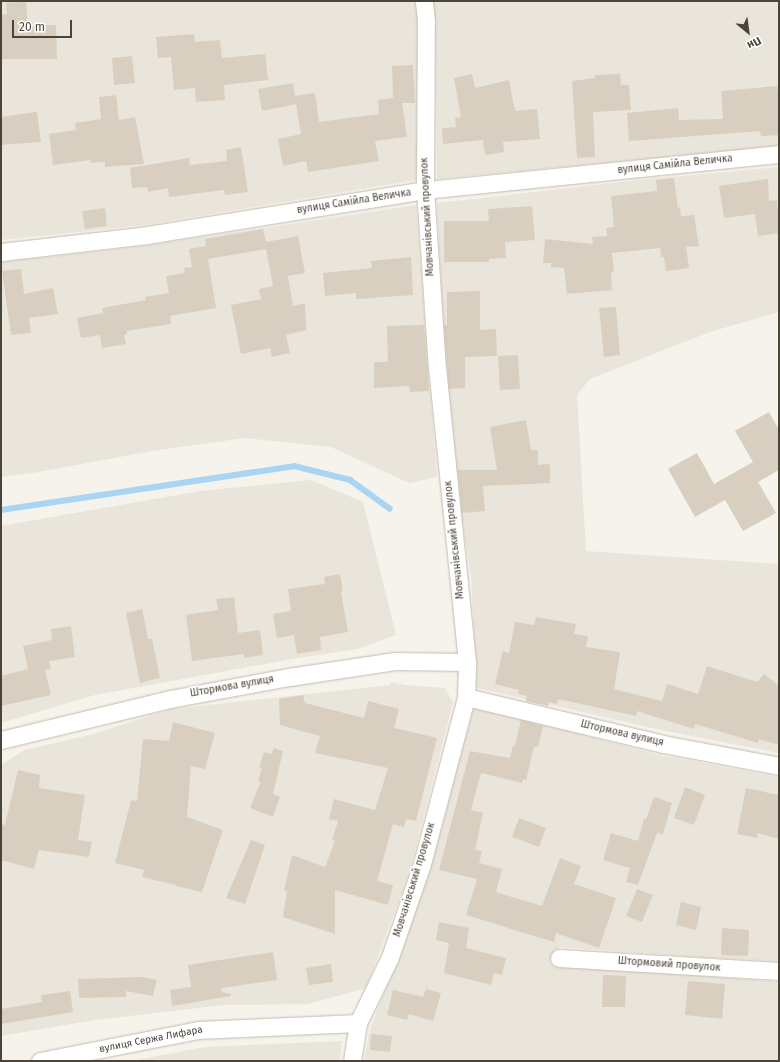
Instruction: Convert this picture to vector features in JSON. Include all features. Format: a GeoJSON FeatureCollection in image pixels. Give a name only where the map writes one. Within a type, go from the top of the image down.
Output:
{"type":"FeatureCollection","features":[{"type":"Feature","properties":{"kind":"street","name":"Мовчанівський провулок"},"geometry":{"type":"LineString","coordinates":[[352,1061],[358,1023],[390,957],[422,864],[466,697],[467,662],[437,369],[425,190],[426,21],[424,1]]}},
{"type":"Feature","properties":{"kind":"street","name":"вулиця Самійла Величка"},"geometry":{"type":"LineString","coordinates":[[1,252],[147,236],[425,190],[779,154]]}},
{"type":"Feature","properties":{"kind":"street","name":"Штормова вулиця"},"geometry":{"type":"LineString","coordinates":[[1,740],[170,698],[289,677],[395,661],[467,662]]}},
{"type":"Feature","properties":{"kind":"street","name":"Штормова вулиця"},"geometry":{"type":"LineString","coordinates":[[466,697],[663,744],[779,766]]}},
{"type":"Feature","properties":{"kind":"street","name":"Штормовий провулок"},"geometry":{"type":"LineString","coordinates":[[559,958],[779,971]]}},
{"type":"Feature","properties":{"kind":"street","name":"вулиця Сержа Лифара"},"geometry":{"type":"LineString","coordinates":[[40,1061],[198,1030],[358,1023]]}},
{"type":"Feature","properties":{"kind":"shaded area"},"geometry":{"type":"Polygon","coordinates":[[[1,1],[416,1],[420,32],[420,114],[416,180],[145,225],[1,240],[1,1]]]}},
{"type":"Feature","properties":{"kind":"shaded area"},"geometry":{"type":"Polygon","coordinates":[[[432,1],[779,1],[779,146],[437,179],[435,29],[432,1]]]}},
{"type":"Feature","properties":{"kind":"shaded area"},"geometry":{"type":"Polygon","coordinates":[[[779,167],[779,312],[710,332],[590,379],[577,395],[586,551],[779,564],[779,753],[665,731],[477,688],[471,576],[461,513],[445,369],[437,203],[639,180],[779,167]]]}},
{"type":"Feature","properties":{"kind":"shaded area"},"geometry":{"type":"Polygon","coordinates":[[[416,205],[437,477],[409,483],[331,447],[245,438],[152,451],[39,472],[1,477],[1,262],[144,246],[416,205]]]}},
{"type":"Feature","properties":{"kind":"shaded area"},"geometry":{"type":"Polygon","coordinates":[[[311,480],[363,502],[396,635],[357,649],[292,659],[95,695],[1,723],[1,526],[200,491],[311,480]]]}},
{"type":"Feature","properties":{"kind":"shaded area"},"geometry":{"type":"Polygon","coordinates":[[[391,682],[405,685],[445,688],[453,702],[409,874],[366,988],[308,1004],[225,1005],[95,1020],[1,1036],[1,765],[24,750],[94,734],[171,709],[390,685],[391,682]]]}},
{"type":"Feature","properties":{"kind":"shaded area"},"geometry":{"type":"Polygon","coordinates":[[[474,706],[659,755],[779,777],[779,961],[711,958],[559,947],[553,965],[779,982],[779,1061],[364,1061],[369,1033],[428,873],[474,706]]]}},
{"type":"Feature","properties":{"kind":"shaded area"},"geometry":{"type":"Polygon","coordinates":[[[342,1041],[340,1061],[131,1061],[205,1047],[342,1041]]]}},
{"type":"Feature","properties":{"kind":"building"},"geometry":{"type":"Polygon","coordinates":[[[26,1],[28,26],[56,25],[57,59],[1,59],[1,15],[7,14],[6,3],[26,1]]]}},
{"type":"Feature","properties":{"kind":"building"},"geometry":{"type":"Polygon","coordinates":[[[194,34],[195,42],[220,40],[222,58],[265,54],[268,80],[224,85],[225,100],[196,102],[195,88],[174,90],[171,57],[158,58],[156,37],[194,34]]]}},
{"type":"Feature","properties":{"kind":"building"},"geometry":{"type":"Polygon","coordinates":[[[132,56],[135,83],[114,85],[112,58],[132,56]]]}},
{"type":"Feature","properties":{"kind":"building"},"geometry":{"type":"Polygon","coordinates":[[[413,65],[415,103],[402,103],[407,137],[375,141],[379,161],[308,172],[306,161],[283,166],[278,139],[301,134],[296,104],[262,111],[258,89],[293,83],[295,96],[315,93],[319,122],[379,114],[378,100],[393,98],[392,66],[413,65]]]}},
{"type":"Feature","properties":{"kind":"building"},"geometry":{"type":"Polygon","coordinates":[[[472,74],[475,88],[509,80],[515,111],[537,109],[540,139],[503,142],[504,152],[485,155],[483,140],[443,144],[442,128],[456,127],[455,118],[461,117],[454,78],[472,74]]]}},
{"type":"Feature","properties":{"kind":"building"},"geometry":{"type":"Polygon","coordinates":[[[620,74],[621,85],[629,85],[631,110],[593,112],[595,157],[577,158],[572,81],[595,78],[595,75],[620,74]]]}},
{"type":"Feature","properties":{"kind":"building"},"geometry":{"type":"Polygon","coordinates":[[[777,86],[779,103],[779,135],[761,136],[760,131],[629,141],[627,113],[678,108],[679,120],[723,119],[721,91],[777,86]]]}},
{"type":"Feature","properties":{"kind":"building"},"geometry":{"type":"Polygon","coordinates":[[[116,95],[119,120],[135,117],[144,164],[105,167],[105,162],[91,163],[91,160],[53,165],[49,134],[76,130],[75,123],[101,119],[99,97],[116,95]]]}},
{"type":"Feature","properties":{"kind":"building"},"geometry":{"type":"Polygon","coordinates":[[[37,112],[41,142],[1,145],[1,117],[37,112]]]}},
{"type":"Feature","properties":{"kind":"building"},"geometry":{"type":"Polygon","coordinates":[[[241,147],[248,192],[225,195],[224,190],[169,197],[168,188],[148,192],[147,187],[132,188],[130,168],[189,158],[190,165],[227,161],[226,150],[241,147]]]}},
{"type":"Feature","properties":{"kind":"building"},"geometry":{"type":"Polygon","coordinates":[[[674,178],[678,208],[680,207],[681,216],[694,215],[699,246],[686,247],[689,268],[666,271],[664,257],[661,257],[660,248],[612,253],[614,272],[611,273],[612,290],[567,294],[564,268],[551,267],[551,263],[543,263],[545,239],[593,244],[592,237],[607,236],[606,228],[614,227],[611,196],[657,191],[656,180],[674,178]]]}},
{"type":"Feature","properties":{"kind":"building"},"geometry":{"type":"Polygon","coordinates":[[[768,179],[769,201],[777,200],[779,233],[758,236],[755,214],[724,218],[719,186],[768,179]]]}},
{"type":"Feature","properties":{"kind":"building"},"geometry":{"type":"Polygon","coordinates":[[[532,206],[535,240],[505,242],[506,258],[489,259],[489,262],[444,262],[444,221],[489,221],[488,209],[532,206]]]}},
{"type":"Feature","properties":{"kind":"building"},"geometry":{"type":"Polygon","coordinates":[[[105,208],[107,226],[85,229],[82,211],[105,208]]]}},
{"type":"Feature","properties":{"kind":"building"},"geometry":{"type":"Polygon","coordinates":[[[263,229],[266,242],[298,236],[305,273],[288,276],[293,306],[305,303],[306,330],[286,335],[290,353],[272,357],[270,348],[241,354],[231,305],[261,299],[259,289],[273,286],[266,249],[208,259],[216,308],[170,316],[171,324],[127,331],[127,334],[124,335],[126,344],[102,348],[100,335],[81,338],[77,318],[103,313],[102,308],[146,300],[145,297],[169,293],[166,276],[185,273],[184,268],[192,267],[189,249],[206,246],[205,239],[263,229]]]}},
{"type":"Feature","properties":{"kind":"building"},"geometry":{"type":"Polygon","coordinates":[[[411,257],[413,295],[356,299],[356,293],[325,296],[323,273],[372,268],[371,261],[411,257]]]}},
{"type":"Feature","properties":{"kind":"building"},"geometry":{"type":"Polygon","coordinates":[[[21,269],[24,294],[53,288],[58,314],[29,318],[31,333],[11,335],[2,271],[21,269]]]}},
{"type":"Feature","properties":{"kind":"building"},"geometry":{"type":"Polygon","coordinates":[[[480,291],[480,330],[496,329],[497,356],[465,357],[465,388],[449,389],[444,325],[447,325],[447,292],[480,291]]]}},
{"type":"Feature","properties":{"kind":"building"},"geometry":{"type":"Polygon","coordinates":[[[616,307],[620,355],[604,357],[599,308],[616,307]]]}},
{"type":"Feature","properties":{"kind":"building"},"geometry":{"type":"Polygon","coordinates":[[[424,325],[429,391],[410,392],[409,386],[374,388],[374,362],[388,362],[387,326],[424,325]]]}},
{"type":"Feature","properties":{"kind":"building"},"geometry":{"type":"Polygon","coordinates":[[[518,355],[520,389],[500,390],[498,356],[518,355]]]}},
{"type":"Feature","properties":{"kind":"building"},"geometry":{"type":"Polygon","coordinates":[[[769,412],[779,430],[779,470],[758,482],[776,513],[743,531],[725,500],[695,517],[668,469],[697,453],[714,484],[753,462],[735,431],[769,412]]]}},
{"type":"Feature","properties":{"kind":"building"},"geometry":{"type":"Polygon","coordinates":[[[526,420],[531,450],[538,450],[538,465],[550,464],[550,483],[483,486],[485,511],[462,513],[458,470],[497,470],[490,427],[526,420]]]}},
{"type":"Feature","properties":{"kind":"building"},"geometry":{"type":"Polygon","coordinates":[[[340,574],[343,591],[341,592],[348,632],[320,637],[321,650],[297,654],[294,635],[277,638],[273,614],[291,611],[288,589],[325,584],[324,577],[340,574]]]}},
{"type":"Feature","properties":{"kind":"building"},"geometry":{"type":"Polygon","coordinates":[[[234,597],[238,633],[260,630],[263,655],[244,658],[244,654],[192,661],[186,615],[218,610],[216,599],[234,597]]]}},
{"type":"Feature","properties":{"kind":"building"},"geometry":{"type":"Polygon","coordinates":[[[142,609],[148,639],[152,639],[160,678],[140,683],[126,613],[142,609]]]}},
{"type":"Feature","properties":{"kind":"building"},"geometry":{"type":"Polygon","coordinates":[[[536,617],[576,624],[574,634],[588,636],[586,647],[620,652],[614,689],[662,701],[667,684],[698,694],[707,666],[757,682],[764,674],[779,686],[779,745],[759,739],[758,743],[695,724],[694,729],[637,711],[636,716],[558,699],[557,704],[549,702],[548,706],[526,701],[527,696],[518,694],[519,690],[495,684],[503,651],[509,653],[515,622],[534,625],[536,617]]]}},
{"type":"Feature","properties":{"kind":"building"},"geometry":{"type":"Polygon","coordinates":[[[71,626],[75,657],[49,661],[51,669],[45,670],[51,695],[1,706],[1,676],[28,669],[23,646],[52,640],[51,629],[71,626]]]}},
{"type":"Feature","properties":{"kind":"building"},"geometry":{"type":"Polygon","coordinates":[[[303,695],[305,703],[364,718],[368,701],[399,709],[394,728],[437,738],[416,821],[406,819],[404,827],[393,824],[377,881],[393,885],[388,905],[335,890],[335,934],[283,917],[287,891],[284,891],[292,855],[325,867],[335,841],[332,840],[338,821],[329,819],[334,799],[375,810],[388,768],[315,753],[320,736],[280,725],[279,699],[303,695]]]}},
{"type":"Feature","properties":{"kind":"building"},"geometry":{"type":"Polygon","coordinates":[[[521,720],[543,726],[538,747],[534,747],[526,780],[523,779],[522,783],[481,773],[471,810],[483,813],[475,850],[482,851],[479,863],[502,869],[496,892],[542,906],[560,858],[581,866],[574,884],[616,898],[599,948],[556,933],[554,942],[466,915],[477,879],[439,870],[470,751],[510,758],[513,745],[515,746],[521,720]]]}},
{"type":"Feature","properties":{"kind":"building"},"geometry":{"type":"Polygon","coordinates":[[[173,722],[215,733],[205,769],[191,766],[187,817],[223,830],[202,892],[176,886],[176,883],[175,885],[142,877],[144,870],[115,863],[131,800],[137,801],[143,739],[169,741],[173,722]]]}},
{"type":"Feature","properties":{"kind":"building"},"geometry":{"type":"Polygon","coordinates":[[[274,748],[283,751],[273,794],[280,797],[273,817],[250,808],[261,781],[258,781],[262,768],[259,767],[264,752],[271,754],[274,748]]]}},
{"type":"Feature","properties":{"kind":"building"},"geometry":{"type":"Polygon","coordinates":[[[18,770],[40,775],[39,788],[85,795],[78,840],[92,842],[89,857],[39,850],[34,869],[1,860],[1,824],[5,825],[18,770]]]}},
{"type":"Feature","properties":{"kind":"building"},"geometry":{"type":"Polygon","coordinates":[[[685,787],[705,795],[694,825],[674,818],[685,787]]]}},
{"type":"Feature","properties":{"kind":"building"},"geometry":{"type":"Polygon","coordinates":[[[746,788],[779,795],[779,839],[758,833],[757,838],[737,834],[746,788]]]}},
{"type":"Feature","properties":{"kind":"building"},"geometry":{"type":"Polygon","coordinates":[[[654,797],[672,803],[663,834],[657,833],[638,885],[626,882],[630,868],[603,860],[611,833],[638,841],[644,819],[646,819],[654,797]]]}},
{"type":"Feature","properties":{"kind":"building"},"geometry":{"type":"Polygon","coordinates":[[[519,818],[546,828],[539,847],[512,837],[519,818]]]}},
{"type":"Feature","properties":{"kind":"building"},"geometry":{"type":"Polygon","coordinates":[[[251,840],[265,845],[245,904],[226,898],[251,840]]]}},
{"type":"Feature","properties":{"kind":"building"},"geometry":{"type":"Polygon","coordinates":[[[637,889],[653,895],[642,922],[626,916],[637,889]]]}},
{"type":"Feature","properties":{"kind":"building"},"geometry":{"type":"Polygon","coordinates":[[[681,902],[701,907],[696,930],[676,925],[681,902]]]}},
{"type":"Feature","properties":{"kind":"building"},"geometry":{"type":"Polygon","coordinates":[[[439,922],[469,928],[466,948],[506,958],[502,975],[494,973],[491,985],[444,973],[449,943],[436,940],[439,922]]]}},
{"type":"Feature","properties":{"kind":"building"},"geometry":{"type":"Polygon","coordinates":[[[722,928],[749,930],[748,956],[721,955],[722,928]]]}},
{"type":"Feature","properties":{"kind":"building"},"geometry":{"type":"Polygon","coordinates":[[[273,952],[277,980],[221,988],[222,992],[231,994],[231,996],[172,1006],[170,990],[191,987],[188,965],[273,952]]]}},
{"type":"Feature","properties":{"kind":"building"},"geometry":{"type":"Polygon","coordinates":[[[331,964],[333,982],[309,985],[306,968],[331,964]]]}},
{"type":"Feature","properties":{"kind":"building"},"geometry":{"type":"Polygon","coordinates":[[[603,975],[626,976],[625,1007],[602,1007],[603,975]]]}},
{"type":"Feature","properties":{"kind":"building"},"geometry":{"type":"Polygon","coordinates":[[[142,977],[157,980],[153,996],[126,991],[126,997],[79,998],[78,979],[142,977]]]}},
{"type":"Feature","properties":{"kind":"building"},"geometry":{"type":"Polygon","coordinates":[[[688,981],[725,984],[722,1019],[685,1015],[688,981]]]}},
{"type":"Feature","properties":{"kind":"building"},"geometry":{"type":"Polygon","coordinates":[[[426,989],[441,993],[433,1021],[409,1014],[407,1020],[387,1015],[393,990],[423,997],[426,989]]]}},
{"type":"Feature","properties":{"kind":"building"},"geometry":{"type":"Polygon","coordinates":[[[70,991],[73,1012],[1,1024],[1,1009],[42,1002],[41,995],[70,991]]]}},
{"type":"Feature","properties":{"kind":"building"},"geometry":{"type":"Polygon","coordinates":[[[371,1034],[392,1036],[390,1052],[370,1050],[371,1034]]]}},
{"type":"Feature","properties":{"kind":"waterway"},"geometry":{"type":"LineString","coordinates":[[1,510],[294,466],[350,480],[390,509]]}}]}
